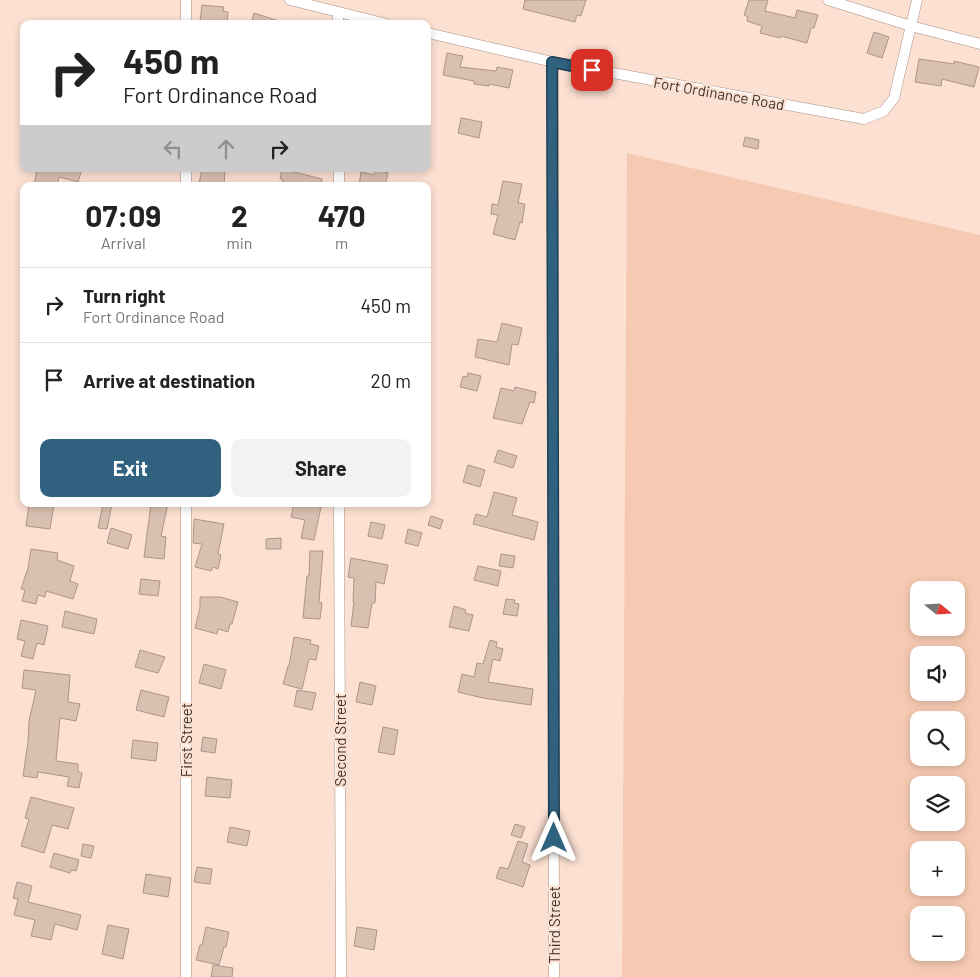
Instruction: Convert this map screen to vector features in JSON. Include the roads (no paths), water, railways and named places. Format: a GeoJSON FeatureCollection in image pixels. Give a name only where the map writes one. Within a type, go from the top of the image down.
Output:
{"type":"FeatureCollection","features":[{"type":"Feature","properties":{"kind":"street"},"geometry":{"type":"LineString","coordinates":[[186,0],[186,20]]}},
{"type":"Feature","properties":{"kind":"street"},"geometry":{"type":"LineString","coordinates":[[290,0],[371,20]]}},
{"type":"Feature","properties":{"kind":"street"},"geometry":{"type":"LineString","coordinates":[[828,0],[910,26],[980,44]]}},
{"type":"Feature","properties":{"kind":"street"},"geometry":{"type":"LineString","coordinates":[[910,26],[917,0]]}},
{"type":"Feature","properties":{"kind":"street"},"geometry":{"type":"LineString","coordinates":[[338,12],[338,20]]}},
{"type":"Feature","properties":{"kind":"street","name":"Fort Ordinance Road"},"geometry":{"type":"LineString","coordinates":[[431,34],[552,62],[864,119],[884,112],[894,98],[910,26]]}},
{"type":"Feature","properties":{"kind":"street","name":"Third Street"},"geometry":{"type":"LineString","coordinates":[[552,62],[554,977]]}},
{"type":"Feature","properties":{"kind":"street","name":"First Street"},"geometry":{"type":"LineString","coordinates":[[186,507],[186,977]]}},
{"type":"Feature","properties":{"kind":"street","name":"Second Street"},"geometry":{"type":"LineString","coordinates":[[340,507],[341,977]]}}]}
